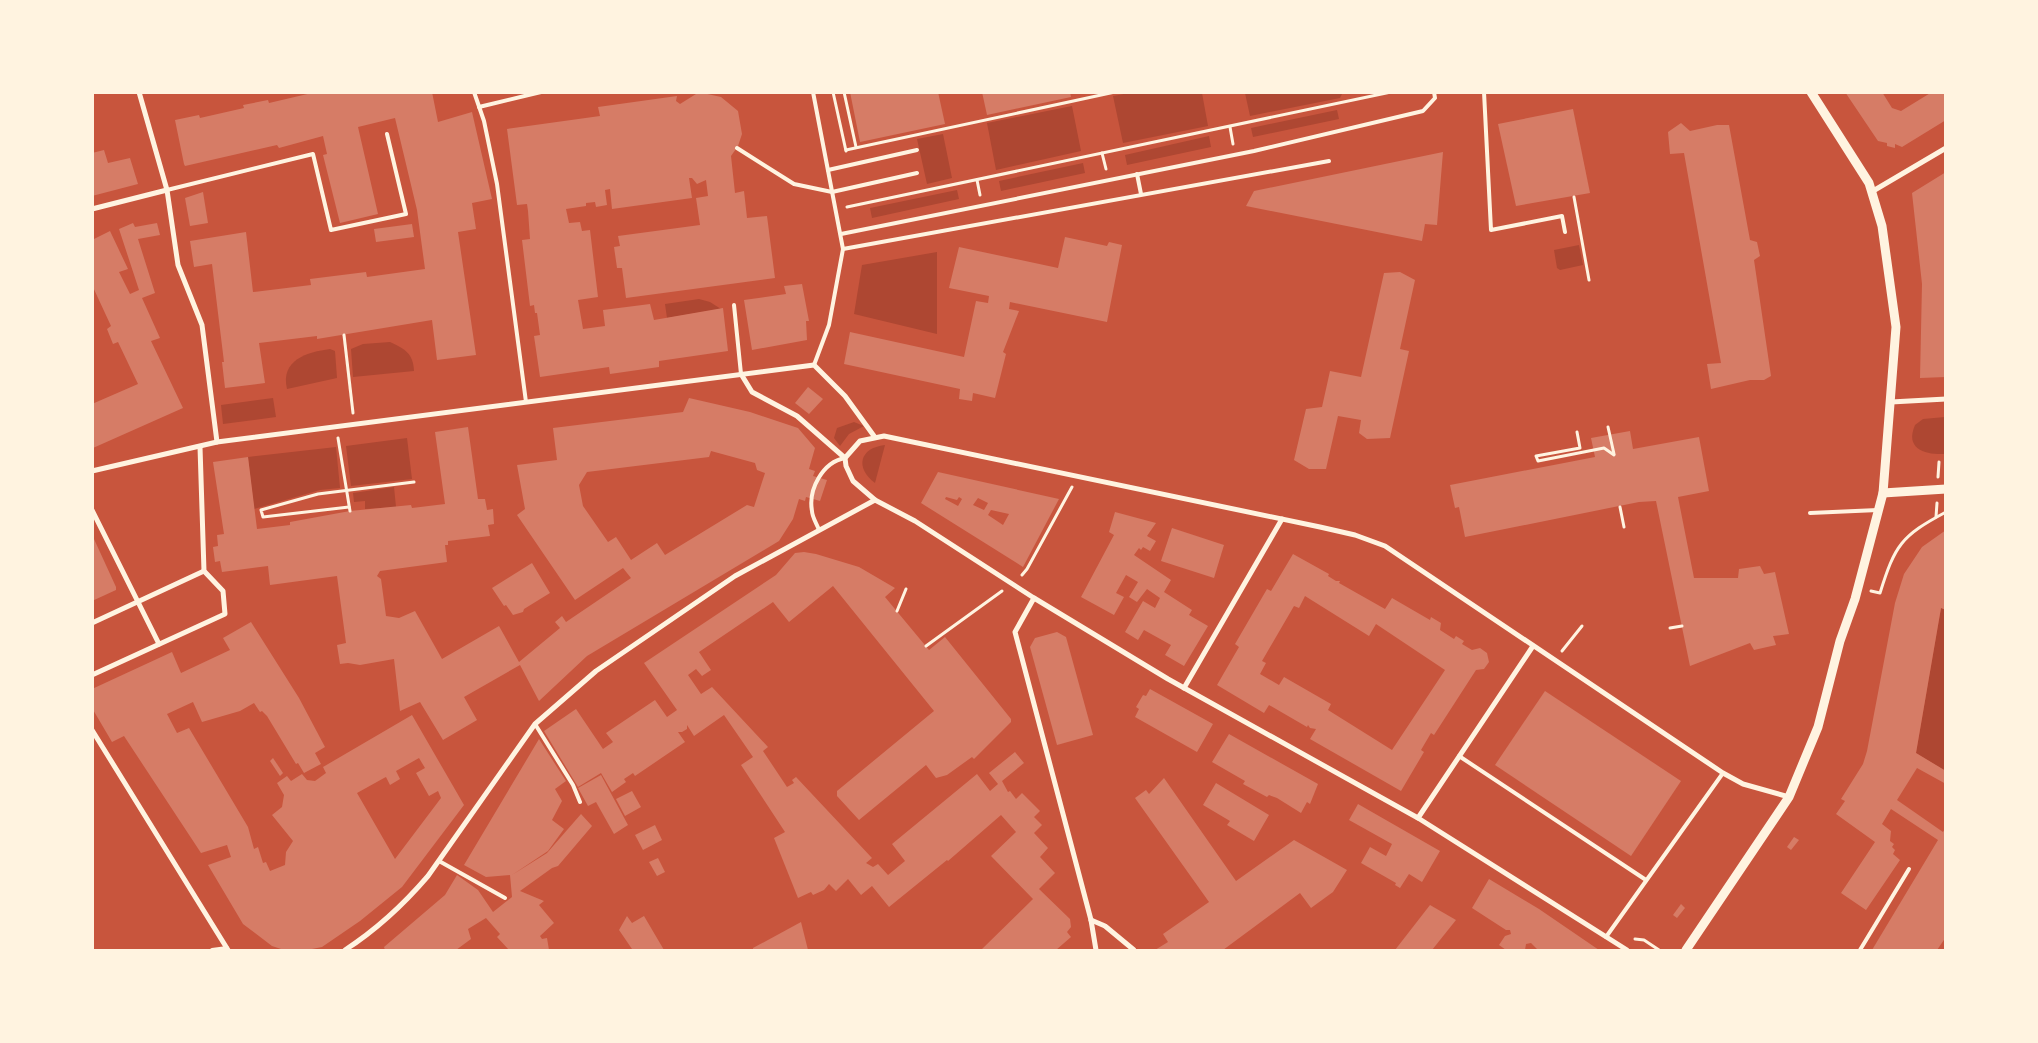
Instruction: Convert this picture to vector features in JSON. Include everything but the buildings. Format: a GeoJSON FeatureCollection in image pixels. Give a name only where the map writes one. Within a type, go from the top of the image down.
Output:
{"type":"FeatureCollection","features":[{"type":"Feature","properties":{"kind":"street"},"geometry":{"type":"LineString","coordinates":[[139,92],[167,190],[178,265],[202,325],[217,442]]}},
{"type":"Feature","properties":{"kind":"street"},"geometry":{"type":"LineString","coordinates":[[1686,950],[1789,796],[1818,726],[1840,641],[1858,588],[1880,510],[1883,493],[1886,432],[1891,402],[1896,327],[1886,250],[1873,191],[1811,92]]}},
{"type":"Feature","properties":{"kind":"street"},"geometry":{"type":"LineString","coordinates":[[1873,191],[1946,148]]}},
{"type":"Feature","properties":{"kind":"street"},"geometry":{"type":"LineString","coordinates":[[92,209],[167,190]]}},
{"type":"Feature","properties":{"kind":"street"},"geometry":{"type":"LineString","coordinates":[[92,471],[217,442],[814,365],[845,396],[874,436]]}},
{"type":"Feature","properties":{"kind":"street"},"geometry":{"type":"LineString","coordinates":[[742,374],[752,392],[797,416],[845,458],[846,466],[853,481],[875,500],[915,521],[1034,598],[1184,688],[1418,818],[1627,950]]}},
{"type":"Feature","properties":{"kind":"street"},"geometry":{"type":"LineString","coordinates":[[1891,402],[1946,399]]}},
{"type":"Feature","properties":{"kind":"street"},"geometry":{"type":"LineString","coordinates":[[845,458],[860,441],[874,436],[889,436],[1355,535],[1385,546],[1723,773],[1743,784],[1789,796]]}},
{"type":"Feature","properties":{"kind":"street"},"geometry":{"type":"LineString","coordinates":[[92,675],[226,614],[223,591],[204,571],[200,447]]}},
{"type":"Feature","properties":{"kind":"street"},"geometry":{"type":"LineString","coordinates":[[1883,493],[1946,489]]}},
{"type":"Feature","properties":{"kind":"street"},"geometry":{"type":"LineString","coordinates":[[345,950],[355,948],[410,897],[439,861],[535,724],[604,665],[735,576],[875,500]]}},
{"type":"Feature","properties":{"kind":"street"},"geometry":{"type":"LineString","coordinates":[[92,510],[137,602],[160,644]]}},
{"type":"Feature","properties":{"kind":"street"},"geometry":{"type":"LineString","coordinates":[[1184,688],[1282,520]]}},
{"type":"Feature","properties":{"kind":"street"},"geometry":{"type":"LineString","coordinates":[[92,623],[204,571]]}},
{"type":"Feature","properties":{"kind":"street"},"geometry":{"type":"LineString","coordinates":[[1034,598],[1015,632],[1091,920],[1096,950]]}},
{"type":"Feature","properties":{"kind":"street"},"geometry":{"type":"LineString","coordinates":[[1418,818],[1533,646]]}},
{"type":"Feature","properties":{"kind":"street"},"geometry":{"type":"LineString","coordinates":[[92,730],[228,949]]}},
{"type":"Feature","properties":{"kind":"street"},"geometry":{"type":"LineString","coordinates":[[1091,920],[1105,926],[1134,950]]}},
{"type":"Feature","properties":{"kind":"lane"},"geometry":{"type":"LineString","coordinates":[[474,92],[497,184],[526,402]]}},
{"type":"Feature","properties":{"kind":"lane"},"geometry":{"type":"LineString","coordinates":[[479,106],[541,92]]}},
{"type":"Feature","properties":{"kind":"lane"},"geometry":{"type":"LineString","coordinates":[[813,92],[843,249],[829,326],[814,365]]}},
{"type":"Feature","properties":{"kind":"lane"},"geometry":{"type":"LineString","coordinates":[[841,234],[1254,151],[1423,111],[1435,98],[1434,92]]}},
{"type":"Feature","properties":{"kind":"lane"},"geometry":{"type":"LineString","coordinates":[[1484,92],[1491,230],[1562,216],[1565,232]]}},
{"type":"Feature","properties":{"kind":"lane"},"geometry":{"type":"LineString","coordinates":[[167,190],[313,154],[332,230],[406,214],[387,134]]}},
{"type":"Feature","properties":{"kind":"lane"},"geometry":{"type":"LineString","coordinates":[[737,148],[794,184],[832,192],[918,173]]}},
{"type":"Feature","properties":{"kind":"lane"},"geometry":{"type":"LineString","coordinates":[[828,170],[917,150]]}},
{"type":"Feature","properties":{"kind":"lane"},"geometry":{"type":"LineString","coordinates":[[843,249],[1329,160]]}},
{"type":"Feature","properties":{"kind":"lane"},"geometry":{"type":"LineString","coordinates":[[1136,174],[1141,194]]}},
{"type":"Feature","properties":{"kind":"lane"},"geometry":{"type":"LineString","coordinates":[[734,305],[742,374]]}},
{"type":"Feature","properties":{"kind":"lane"},"geometry":{"type":"LineString","coordinates":[[820,530],[812,512],[818,481],[829,464],[845,458]]}},
{"type":"Feature","properties":{"kind":"lane"},"geometry":{"type":"LineString","coordinates":[[1810,513],[1880,510]]}},
{"type":"Feature","properties":{"kind":"lane"},"geometry":{"type":"LineString","coordinates":[[535,724],[573,785],[580,802]]}},
{"type":"Feature","properties":{"kind":"lane"},"geometry":{"type":"LineString","coordinates":[[1459,756],[1646,880]]}},
{"type":"Feature","properties":{"kind":"lane"},"geometry":{"type":"LineString","coordinates":[[1606,937],[1723,773]]}},
{"type":"Feature","properties":{"kind":"lane"},"geometry":{"type":"LineString","coordinates":[[439,861],[505,898]]}},
{"type":"Feature","properties":{"kind":"lane"},"geometry":{"type":"LineString","coordinates":[[1860,950],[1909,869]]}},
{"type":"Feature","properties":{"kind":"lane"},"geometry":{"type":"LineString","coordinates":[[212,950],[228,949]]}},
{"type":"Feature","properties":{"kind":"path"},"geometry":{"type":"LineString","coordinates":[[833,92],[849,165]]}},
{"type":"Feature","properties":{"kind":"path"},"geometry":{"type":"LineString","coordinates":[[844,92],[856,148]]}},
{"type":"Feature","properties":{"kind":"path"},"geometry":{"type":"LineString","coordinates":[[846,150],[1115,92]]}},
{"type":"Feature","properties":{"kind":"path"},"geometry":{"type":"LineString","coordinates":[[836,209],[1392,92]]}},
{"type":"Feature","properties":{"kind":"path"},"geometry":{"type":"LineString","coordinates":[[1102,153],[1105,169]]}},
{"type":"Feature","properties":{"kind":"path"},"geometry":{"type":"LineString","coordinates":[[977,180],[981,196]]}},
{"type":"Feature","properties":{"kind":"path"},"geometry":{"type":"LineString","coordinates":[[854,187],[858,205]]}},
{"type":"Feature","properties":{"kind":"path"},"geometry":{"type":"LineString","coordinates":[[1574,197],[1589,280]]}},
{"type":"Feature","properties":{"kind":"path"},"geometry":{"type":"LineString","coordinates":[[344,335],[354,424]]}},
{"type":"Feature","properties":{"kind":"path"},"geometry":{"type":"LineString","coordinates":[[337,426],[346,490],[349,509],[262,517],[261,510],[318,494],[346,490],[414,482]]}},
{"type":"Feature","properties":{"kind":"path"},"geometry":{"type":"LineString","coordinates":[[1577,432],[1580,448],[1536,456],[1538,461],[1604,448],[1614,455],[1608,427]]}},
{"type":"Feature","properties":{"kind":"path"},"geometry":{"type":"LineString","coordinates":[[926,646],[983,602],[1013,584],[1027,569],[1079,476]]}},
{"type":"Feature","properties":{"kind":"path"},"geometry":{"type":"LineString","coordinates":[[1620,506],[1624,527]]}},
{"type":"Feature","properties":{"kind":"path"},"geometry":{"type":"LineString","coordinates":[[1858,588],[1880,593],[1890,561],[1901,542],[1918,527],[1946,512]]}},
{"type":"Feature","properties":{"kind":"path"},"geometry":{"type":"LineString","coordinates":[[897,611],[906,590]]}},
{"type":"Feature","properties":{"kind":"path"},"geometry":{"type":"LineString","coordinates":[[1555,661],[1582,626]]}},
{"type":"Feature","properties":{"kind":"path"},"geometry":{"type":"LineString","coordinates":[[1670,628],[1682,626]]}},
{"type":"Feature","properties":{"kind":"shaded area"},"geometry":{"type":"Polygon","coordinates":[[[1343,92],[1340,98],[1250,116],[1245,93],[1343,92]]]}},
{"type":"Feature","properties":{"kind":"shaded area"},"geometry":{"type":"Polygon","coordinates":[[[1129,93],[1202,93],[1208,126],[1123,143],[1113,96],[1129,93]]]}},
{"type":"Feature","properties":{"kind":"shaded area"},"geometry":{"type":"Polygon","coordinates":[[[1072,106],[1081,151],[996,170],[987,123],[1072,106]]]}},
{"type":"Feature","properties":{"kind":"shaded area"},"geometry":{"type":"Polygon","coordinates":[[[1337,110],[1339,119],[1253,137],[1251,128],[1337,110]]]}},
{"type":"Feature","properties":{"kind":"shaded area"},"geometry":{"type":"Polygon","coordinates":[[[943,134],[952,178],[927,184],[917,139],[943,134]]]}},
{"type":"Feature","properties":{"kind":"shaded area"},"geometry":{"type":"Polygon","coordinates":[[[1209,136],[1211,147],[1127,165],[1125,155],[1209,136]]]}},
{"type":"Feature","properties":{"kind":"shaded area"},"geometry":{"type":"Polygon","coordinates":[[[1083,163],[1085,173],[1001,191],[999,181],[1083,163]]]}},
{"type":"Feature","properties":{"kind":"shaded area"},"geometry":{"type":"Polygon","coordinates":[[[957,190],[959,199],[872,218],[870,208],[957,190]]]}},
{"type":"Feature","properties":{"kind":"shaded area"},"geometry":{"type":"Polygon","coordinates":[[[1579,245],[1583,265],[1560,270],[1557,268],[1554,250],[1579,245]]]}},
{"type":"Feature","properties":{"kind":"shaded area"},"geometry":{"type":"Polygon","coordinates":[[[937,252],[937,334],[854,314],[862,265],[937,252]]]}},
{"type":"Feature","properties":{"kind":"shaded area"},"geometry":{"type":"Polygon","coordinates":[[[699,299],[710,302],[721,309],[667,318],[665,304],[699,299]]]}},
{"type":"Feature","properties":{"kind":"shaded area"},"geometry":{"type":"Polygon","coordinates":[[[390,342],[407,352],[412,360],[414,371],[353,377],[351,349],[363,344],[390,342]]]}},
{"type":"Feature","properties":{"kind":"shaded area"},"geometry":{"type":"Polygon","coordinates":[[[330,349],[335,351],[337,378],[287,389],[286,379],[291,364],[304,355],[330,349]]]}},
{"type":"Feature","properties":{"kind":"shaded area"},"geometry":{"type":"Polygon","coordinates":[[[273,398],[276,417],[223,424],[221,405],[273,398]]]}},
{"type":"Feature","properties":{"kind":"shaded area"},"geometry":{"type":"Polygon","coordinates":[[[1945,417],[1945,454],[1925,452],[1919,449],[1913,440],[1912,433],[1915,425],[1923,419],[1945,417]]]}},
{"type":"Feature","properties":{"kind":"shaded area"},"geometry":{"type":"Polygon","coordinates":[[[854,422],[864,426],[849,434],[840,446],[834,438],[837,428],[854,422]]]}},
{"type":"Feature","properties":{"kind":"shaded area"},"geometry":{"type":"Polygon","coordinates":[[[407,438],[412,479],[351,486],[346,446],[407,438]]]}},
{"type":"Feature","properties":{"kind":"shaded area"},"geometry":{"type":"Polygon","coordinates":[[[885,445],[875,483],[864,471],[863,459],[870,450],[885,445]]]}},
{"type":"Feature","properties":{"kind":"shaded area"},"geometry":{"type":"Polygon","coordinates":[[[336,447],[340,488],[320,490],[254,509],[248,457],[336,447]]]}},
{"type":"Feature","properties":{"kind":"shaded area"},"geometry":{"type":"Polygon","coordinates":[[[394,487],[396,507],[365,509],[365,501],[354,502],[353,493],[394,487]]]}},
{"type":"Feature","properties":{"kind":"shaded area"},"geometry":{"type":"Polygon","coordinates":[[[1941,608],[1946,610],[1945,771],[1916,753],[1941,608]]]}}]}
